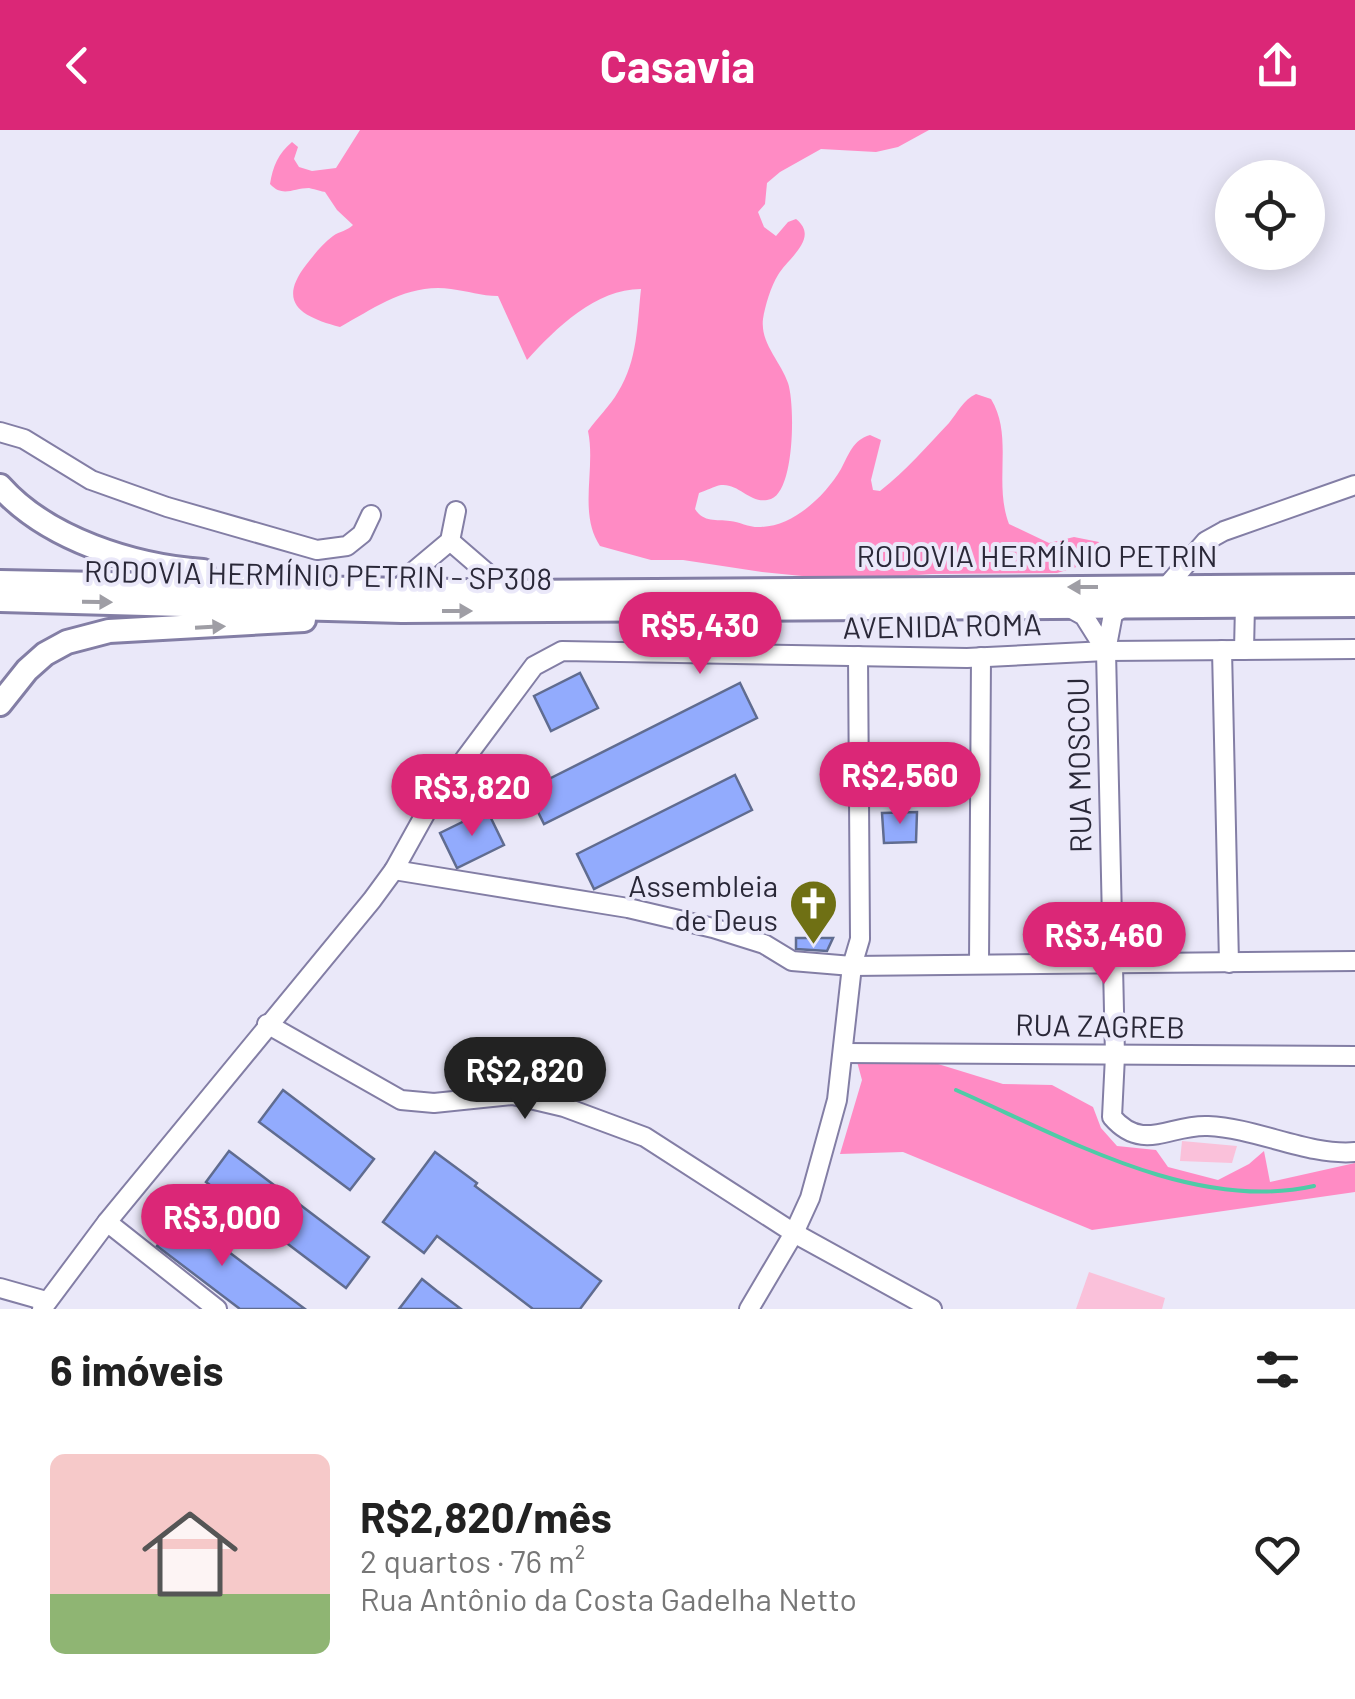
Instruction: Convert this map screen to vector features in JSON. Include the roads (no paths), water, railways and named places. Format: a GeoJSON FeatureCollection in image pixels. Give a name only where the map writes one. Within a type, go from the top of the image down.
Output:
{"type":"FeatureCollection","features":[{"type":"Feature","properties":{"kind":"main road"},"geometry":{"type":"LineString","coordinates":[[0,486],[20,508],[39,520],[108,550],[174,569],[241,573],[396,597]]}},
{"type":"Feature","properties":{"kind":"main road","name":"RODOVIA HERMÍNIO PETRIN"},"geometry":{"type":"LineString","coordinates":[[0,582],[396,597],[509,592],[1355,586]]}},
{"type":"Feature","properties":{"kind":"main road"},"geometry":{"type":"LineString","coordinates":[[0,704],[44,654],[67,642],[109,631],[221,626],[396,597]]}},
{"type":"Feature","properties":{"kind":"main road","name":"RODOVIA HERMÍNIO PETRIN - SP308"},"geometry":{"type":"LineString","coordinates":[[0,600],[396,597],[1066,606],[1355,605]]}},
{"type":"Feature","properties":{"kind":"street"},"geometry":{"type":"LineString","coordinates":[[0,432],[24,439],[92,480],[166,507],[316,550],[347,546],[362,534],[371,516]]}},
{"type":"Feature","properties":{"kind":"street"},"geometry":{"type":"LineString","coordinates":[[1167,586],[1206,541],[1224,531],[1355,485]]}},
{"type":"Feature","properties":{"kind":"street"},"geometry":{"type":"LineString","coordinates":[[396,597],[413,572],[450,541],[456,511]]}},
{"type":"Feature","properties":{"kind":"street"},"geometry":{"type":"LineString","coordinates":[[450,541],[509,592]]}},
{"type":"Feature","properties":{"kind":"street"},"geometry":{"type":"LineString","coordinates":[[1106,651],[1113,614],[1127,605]]}},
{"type":"Feature","properties":{"kind":"street"},"geometry":{"type":"LineString","coordinates":[[1244,650],[1245,605]]}},
{"type":"Feature","properties":{"kind":"street"},"geometry":{"type":"LineString","coordinates":[[1066,606],[1084,616],[1106,651]]}},
{"type":"Feature","properties":{"kind":"street","name":"AVENIDA ROMA"},"geometry":{"type":"LineString","coordinates":[[394,870],[428,807],[534,666],[562,651],[982,657],[1106,651],[1355,648]]}},
{"type":"Feature","properties":{"kind":"street"},"geometry":{"type":"LineString","coordinates":[[1222,650],[1229,963]]}},
{"type":"Feature","properties":{"kind":"street","name":"RUA MOSCOU"},"geometry":{"type":"LineString","coordinates":[[1106,651],[1115,1056],[1112,1117],[1123,1129],[1141,1136],[1203,1125],[1242,1130],[1324,1152],[1355,1152]]}},
{"type":"Feature","properties":{"kind":"street"},"geometry":{"type":"LineString","coordinates":[[748,1309],[794,1233],[810,1198],[837,1100],[852,966],[860,939],[858,656]]}},
{"type":"Feature","properties":{"kind":"street"},"geometry":{"type":"LineString","coordinates":[[979,964],[982,657]]}},
{"type":"Feature","properties":{"kind":"street"},"geometry":{"type":"LineString","coordinates":[[0,1288],[44,1305],[106,1222],[394,870],[628,908],[747,939],[792,961],[852,966],[1355,962]]}},
{"type":"Feature","properties":{"kind":"street"},"geometry":{"type":"LineString","coordinates":[[268,1024],[401,1100],[434,1103],[513,1096],[564,1107],[646,1137],[901,1302],[932,1309]]}},
{"type":"Feature","properties":{"kind":"street","name":"RUA ZAGREB"},"geometry":{"type":"LineString","coordinates":[[843,1053],[1355,1056]]}},
{"type":"Feature","properties":{"kind":"street"},"geometry":{"type":"LineString","coordinates":[[106,1222],[217,1309]]}},
{"type":"Feature","properties":{"kind":"waterway"},"geometry":{"type":"LineString","coordinates":[[956,1090],[1085,1148],[1176,1180],[1222,1189],[1269,1192],[1314,1186]]}},
{"type":"Feature","properties":{"kind":"place","name":"Assembleia de Deus"},"geometry":{"type":"Point","coordinates":[813,946]}}]}
